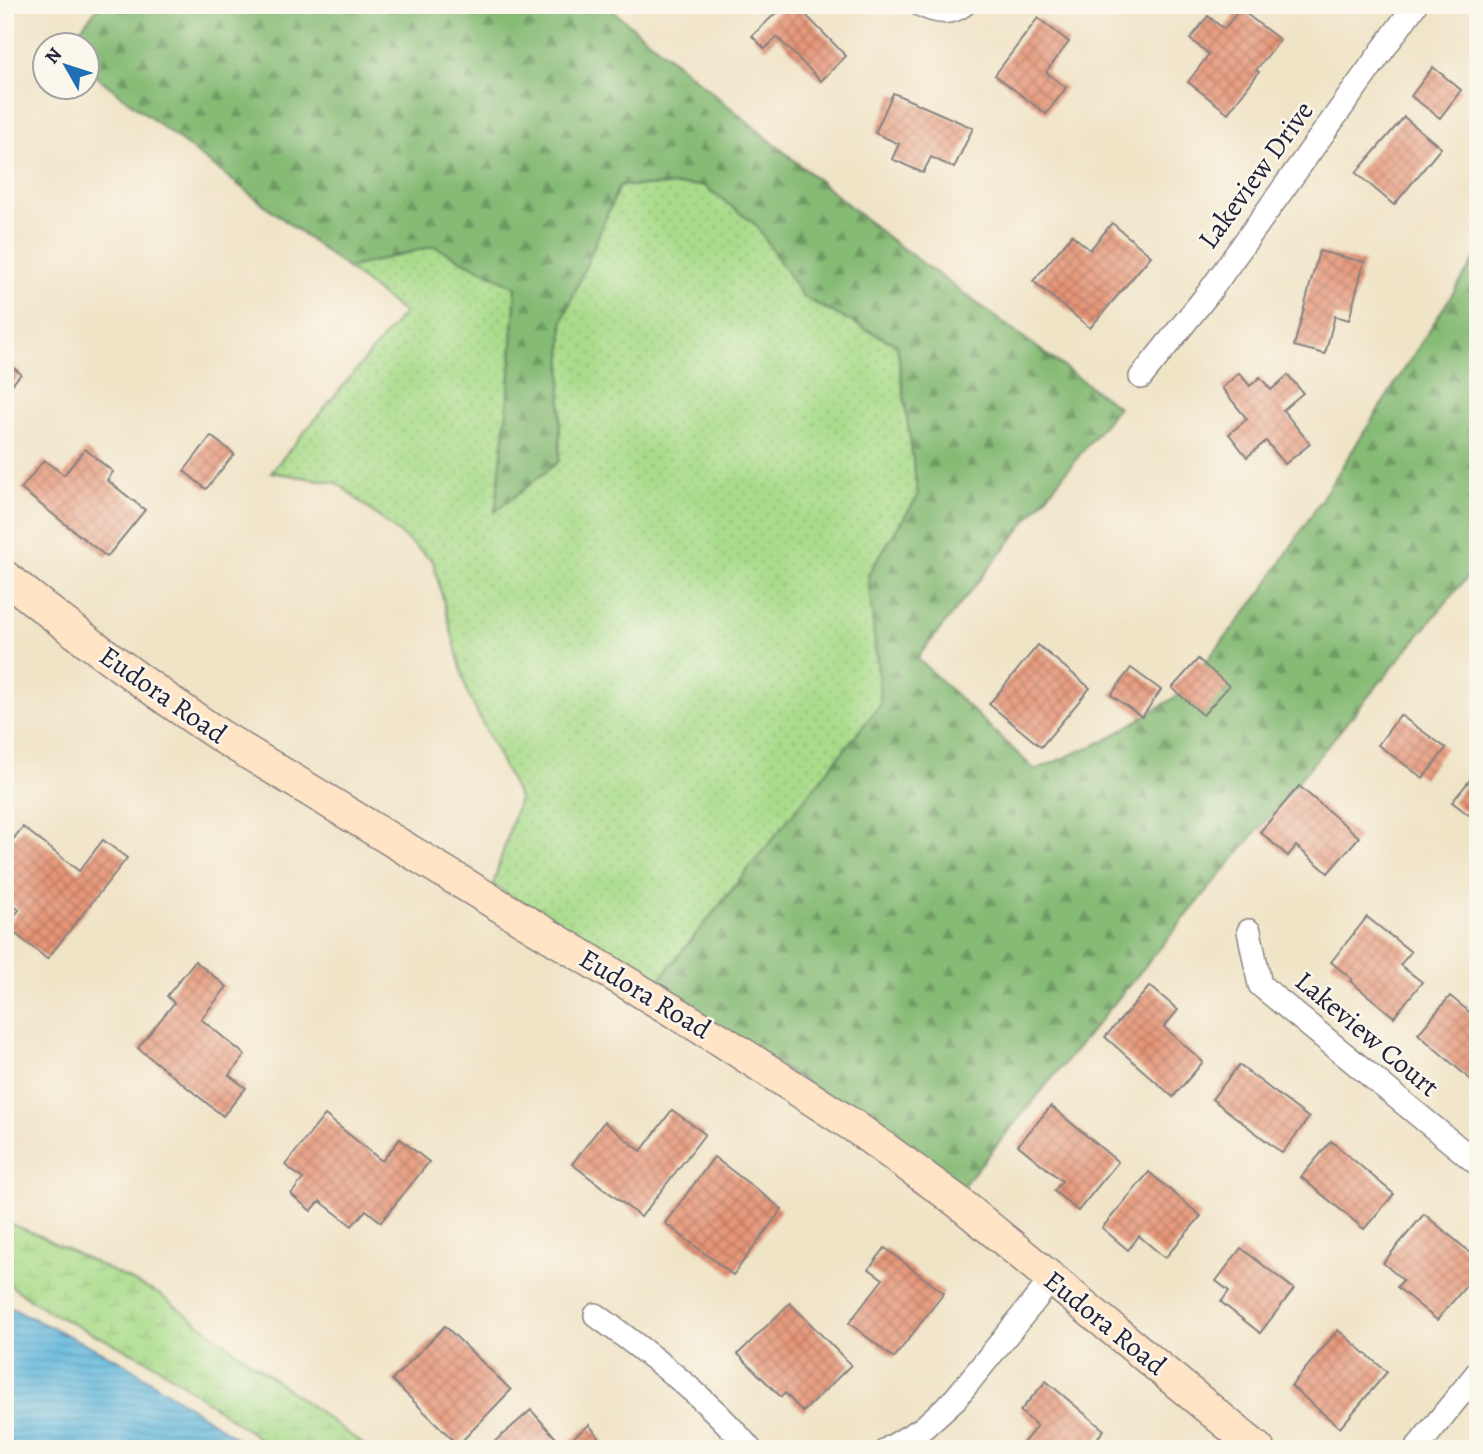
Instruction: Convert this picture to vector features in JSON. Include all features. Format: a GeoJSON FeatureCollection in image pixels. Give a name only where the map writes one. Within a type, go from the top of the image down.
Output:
{"type":"FeatureCollection","features":[{"type":"Feature","properties":{"kind":"street"},"geometry":{"type":"LineString","coordinates":[[921,5],[936,12],[956,11],[964,5]]}},
{"type":"Feature","properties":{"kind":"street","name":"Lakeview Drive"},"geometry":{"type":"LineString","coordinates":[[1141,377],[1207,295],[1415,5]]}},
{"type":"Feature","properties":{"kind":"street","name":"Eudora Road"},"geometry":{"type":"LineString","coordinates":[[5,577],[151,689],[222,737],[721,1040],[855,1127],[957,1201],[1258,1449]]}},
{"type":"Feature","properties":{"kind":"street","name":"Lakeview Court"},"geometry":{"type":"LineString","coordinates":[[1249,931],[1260,985],[1478,1164]]}},
{"type":"Feature","properties":{"kind":"street"},"geometry":{"type":"LineString","coordinates":[[888,1449],[923,1428],[955,1399],[1052,1279]]}},
{"type":"Feature","properties":{"kind":"street"},"geometry":{"type":"LineString","coordinates":[[596,1315],[676,1375],[728,1422],[750,1449]]}},
{"type":"Feature","properties":{"kind":"street"},"geometry":{"type":"LineString","coordinates":[[1416,1449],[1478,1372]]}},
{"type":"Feature","properties":{"kind":"green space"},"geometry":{"type":"Polygon","coordinates":[[[100,5],[606,5],[887,237],[1118,407],[917,658],[1035,770],[1104,741],[1180,694],[1262,592],[1478,254],[1478,564],[962,1187],[656,984],[881,704],[868,574],[918,496],[897,345],[803,297],[756,225],[703,185],[619,186],[563,320],[559,461],[495,512],[508,401],[516,287],[434,246],[347,268],[102,81],[102,32],[78,32],[100,5]]]}},
{"type":"Feature","properties":{"kind":"green space"},"geometry":{"type":"Polygon","coordinates":[[[703,185],[756,225],[803,297],[897,345],[918,496],[868,574],[881,704],[656,984],[493,885],[519,798],[467,692],[433,561],[337,483],[271,472],[404,313],[347,268],[434,246],[516,287],[508,401],[496,511],[559,461],[563,320],[619,186],[703,185]]]}},
{"type":"Feature","properties":{"kind":"green space"},"geometry":{"type":"Polygon","coordinates":[[[5,1222],[36,1234],[159,1294],[369,1449],[274,1449],[153,1363],[49,1312],[5,1282],[5,1222]]]}},
{"type":"Feature","properties":{"kind":"water"},"geometry":{"type":"Polygon","coordinates":[[[5,1305],[121,1361],[253,1449],[5,1449],[5,1305]]]}},
{"type":"Feature","properties":{"kind":"building"},"geometry":{"type":"Polygon","coordinates":[[[784,5],[796,5],[846,56],[821,81],[777,37],[765,49],[752,36],[784,5]]]}},
{"type":"Feature","properties":{"kind":"building"},"geometry":{"type":"Polygon","coordinates":[[[1240,9],[1280,40],[1256,70],[1259,72],[1228,113],[1188,82],[1209,54],[1190,39],[1208,16],[1224,29],[1240,9]]]}},
{"type":"Feature","properties":{"kind":"building"},"geometry":{"type":"Polygon","coordinates":[[[1038,18],[1069,42],[1046,72],[1066,88],[1046,114],[995,75],[1038,18]]]}},
{"type":"Feature","properties":{"kind":"building"},"geometry":{"type":"Polygon","coordinates":[[[1433,67],[1461,90],[1440,118],[1411,96],[1433,67]]]}},
{"type":"Feature","properties":{"kind":"building"},"geometry":{"type":"Polygon","coordinates":[[[893,93],[973,128],[954,168],[931,157],[923,173],[892,159],[899,144],[875,133],[893,93]]]}},
{"type":"Feature","properties":{"kind":"building"},"geometry":{"type":"Polygon","coordinates":[[[1404,117],[1441,148],[1394,205],[1356,173],[1404,117]]]}},
{"type":"Feature","properties":{"kind":"building"},"geometry":{"type":"Polygon","coordinates":[[[1112,223],[1151,256],[1090,328],[1033,281],[1072,235],[1090,250],[1112,223]]]}},
{"type":"Feature","properties":{"kind":"building"},"geometry":{"type":"Polygon","coordinates":[[[1319,251],[1364,262],[1349,320],[1335,316],[1325,354],[1294,346],[1319,251]]]}},
{"type":"Feature","properties":{"kind":"building"},"geometry":{"type":"Polygon","coordinates":[[[5,361],[21,374],[5,393],[5,361]]]}},
{"type":"Feature","properties":{"kind":"building"},"geometry":{"type":"Polygon","coordinates":[[[1239,373],[1250,386],[1260,377],[1271,390],[1288,375],[1303,393],[1283,410],[1310,444],[1285,464],[1266,441],[1247,457],[1229,434],[1247,419],[1222,388],[1239,373]]]}},
{"type":"Feature","properties":{"kind":"building"},"geometry":{"type":"Polygon","coordinates":[[[211,436],[234,454],[206,489],[184,471],[211,436]]]}},
{"type":"Feature","properties":{"kind":"building"},"geometry":{"type":"Polygon","coordinates":[[[85,449],[113,472],[107,480],[145,510],[107,557],[21,489],[44,460],[64,475],[85,449]]]}},
{"type":"Feature","properties":{"kind":"building"},"geometry":{"type":"Polygon","coordinates":[[[1038,645],[1090,688],[1041,747],[989,704],[1038,645]]]}},
{"type":"Feature","properties":{"kind":"building"},"geometry":{"type":"Polygon","coordinates":[[[1198,659],[1229,686],[1203,715],[1172,688],[1198,659]]]}},
{"type":"Feature","properties":{"kind":"building"},"geometry":{"type":"Polygon","coordinates":[[[1131,668],[1161,690],[1142,717],[1111,695],[1131,668]]]}},
{"type":"Feature","properties":{"kind":"building"},"geometry":{"type":"Polygon","coordinates":[[[1400,715],[1446,748],[1423,778],[1378,745],[1400,715]]]}},
{"type":"Feature","properties":{"kind":"building"},"geometry":{"type":"Polygon","coordinates":[[[1478,770],[1478,822],[1452,802],[1478,770]]]}},
{"type":"Feature","properties":{"kind":"building"},"geometry":{"type":"Polygon","coordinates":[[[1299,786],[1359,837],[1328,873],[1296,846],[1288,856],[1260,832],[1299,786]]]}},
{"type":"Feature","properties":{"kind":"building"},"geometry":{"type":"Polygon","coordinates":[[[23,827],[79,871],[103,840],[127,858],[47,959],[6,926],[19,910],[5,899],[5,849],[23,827]]]}},
{"type":"Feature","properties":{"kind":"building"},"geometry":{"type":"Polygon","coordinates":[[[1367,917],[1411,952],[1400,965],[1422,982],[1394,1017],[1331,962],[1367,917]]]}},
{"type":"Feature","properties":{"kind":"building"},"geometry":{"type":"Polygon","coordinates":[[[195,961],[227,987],[201,1019],[245,1055],[229,1075],[246,1088],[223,1116],[138,1048],[174,1003],[167,996],[195,961]]]}},
{"type":"Feature","properties":{"kind":"building"},"geometry":{"type":"Polygon","coordinates":[[[1150,986],[1178,1010],[1164,1027],[1203,1062],[1173,1097],[1105,1037],[1150,986]]]}},
{"type":"Feature","properties":{"kind":"building"},"geometry":{"type":"Polygon","coordinates":[[[1450,996],[1478,1019],[1478,1086],[1418,1034],[1450,996]]]}},
{"type":"Feature","properties":{"kind":"building"},"geometry":{"type":"Polygon","coordinates":[[[1239,1065],[1309,1118],[1282,1153],[1212,1099],[1239,1065]]]}},
{"type":"Feature","properties":{"kind":"building"},"geometry":{"type":"Polygon","coordinates":[[[1051,1106],[1118,1162],[1078,1211],[1054,1191],[1062,1181],[1018,1145],[1051,1106]]]}},
{"type":"Feature","properties":{"kind":"building"},"geometry":{"type":"Polygon","coordinates":[[[672,1110],[705,1134],[641,1217],[572,1164],[604,1122],[641,1151],[672,1110]]]}},
{"type":"Feature","properties":{"kind":"building"},"geometry":{"type":"Polygon","coordinates":[[[325,1115],[382,1161],[400,1139],[429,1162],[381,1222],[366,1210],[352,1226],[320,1201],[311,1211],[291,1194],[303,1179],[285,1165],[325,1115]]]}},
{"type":"Feature","properties":{"kind":"building"},"geometry":{"type":"Polygon","coordinates":[[[1331,1141],[1394,1194],[1364,1229],[1301,1177],[1331,1141]]]}},
{"type":"Feature","properties":{"kind":"building"},"geometry":{"type":"Polygon","coordinates":[[[714,1157],[782,1209],[733,1275],[665,1223],[714,1157]]]}},
{"type":"Feature","properties":{"kind":"building"},"geometry":{"type":"Polygon","coordinates":[[[1149,1172],[1201,1216],[1165,1258],[1139,1236],[1128,1250],[1102,1228],[1149,1172]]]}},
{"type":"Feature","properties":{"kind":"building"},"geometry":{"type":"Polygon","coordinates":[[[1424,1214],[1478,1259],[1478,1272],[1437,1320],[1397,1287],[1403,1280],[1383,1263],[1424,1214]]]}},
{"type":"Feature","properties":{"kind":"building"},"geometry":{"type":"Polygon","coordinates":[[[885,1248],[944,1293],[894,1358],[849,1323],[883,1279],[869,1269],[885,1248]]]}},
{"type":"Feature","properties":{"kind":"building"},"geometry":{"type":"Polygon","coordinates":[[[1241,1248],[1294,1289],[1260,1333],[1221,1302],[1229,1291],[1216,1281],[1241,1248]]]}},
{"type":"Feature","properties":{"kind":"building"},"geometry":{"type":"Polygon","coordinates":[[[790,1303],[851,1365],[803,1412],[785,1393],[781,1397],[738,1354],[790,1303]]]}},
{"type":"Feature","properties":{"kind":"building"},"geometry":{"type":"Polygon","coordinates":[[[445,1326],[511,1390],[458,1445],[392,1380],[445,1326]]]}},
{"type":"Feature","properties":{"kind":"building"},"geometry":{"type":"Polygon","coordinates":[[[1338,1330],[1387,1372],[1340,1428],[1291,1386],[1338,1330]]]}},
{"type":"Feature","properties":{"kind":"building"},"geometry":{"type":"Polygon","coordinates":[[[1046,1381],[1104,1430],[1088,1449],[1018,1449],[1037,1426],[1020,1411],[1046,1381]]]}},
{"type":"Feature","properties":{"kind":"building"},"geometry":{"type":"Polygon","coordinates":[[[531,1410],[563,1446],[589,1425],[609,1449],[486,1449],[531,1410]]]}}]}
